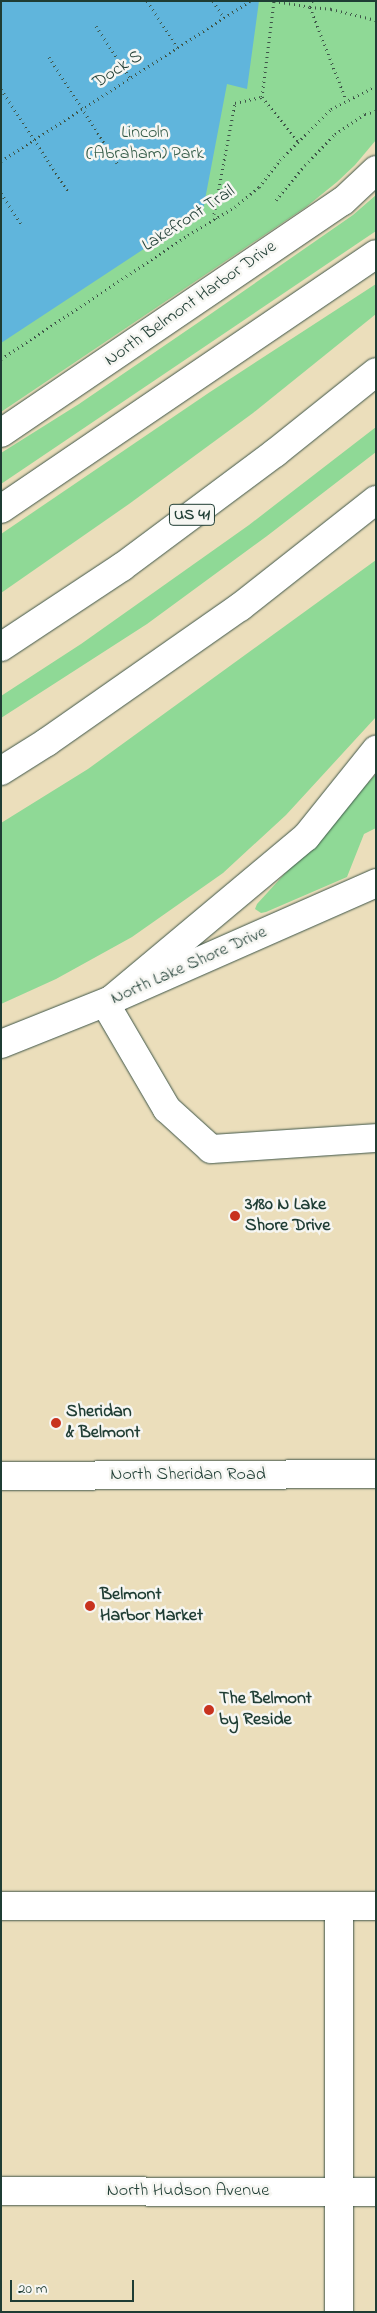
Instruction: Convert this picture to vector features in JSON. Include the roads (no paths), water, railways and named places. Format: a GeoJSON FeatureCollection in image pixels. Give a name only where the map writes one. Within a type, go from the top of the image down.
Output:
{"type":"FeatureCollection","features":[{"type":"Feature","properties":{"kind":"main road","name":"North Belmont Harbor Drive"},"geometry":{"type":"LineString","coordinates":[[1,433],[343,201],[376,170]]}},
{"type":"Feature","properties":{"kind":"main road"},"geometry":{"type":"LineString","coordinates":[[1,509],[376,254]]}},
{"type":"Feature","properties":{"kind":"main road","name":"US 41"},"geometry":{"type":"LineString","coordinates":[[1,647],[122,567],[275,454],[376,372]]}},
{"type":"Feature","properties":{"kind":"main road"},"geometry":{"type":"LineString","coordinates":[[1,771],[47,742],[240,608],[376,500]]}},
{"type":"Feature","properties":{"kind":"main road"},"geometry":{"type":"LineString","coordinates":[[376,750],[306,837],[108,1002],[167,1109],[211,1149],[376,1138]]}},
{"type":"Feature","properties":{"kind":"main road","name":"North Lake Shore Drive"},"geometry":{"type":"LineString","coordinates":[[1,1044],[108,1002],[376,883]]}},
{"type":"Feature","properties":{"kind":"main road","name":"North Sheridan Road"},"geometry":{"type":"LineString","coordinates":[[1,1476],[376,1474]]}},
{"type":"Feature","properties":{"kind":"main road"},"geometry":{"type":"LineString","coordinates":[[1,1906],[376,1906]]}},
{"type":"Feature","properties":{"kind":"main road"},"geometry":{"type":"LineString","coordinates":[[339,1906],[339,2312]]}},
{"type":"Feature","properties":{"kind":"main road","name":"North Hudson Avenue"},"geometry":{"type":"LineString","coordinates":[[1,2191],[376,2192]]}},
{"type":"Feature","properties":{"kind":"water"},"geometry":{"type":"Polygon","coordinates":[[[1,1],[259,1],[247,89],[227,84],[203,210],[1,343],[1,1]]]}},
{"type":"Feature","properties":{"kind":"place","name":"3180 N Lake Shore Drive"},"geometry":{"type":"Point","coordinates":[235,1216]}},
{"type":"Feature","properties":{"kind":"place","name":"Sheridan & Belmont"},"geometry":{"type":"Point","coordinates":[56,1423]}},
{"type":"Feature","properties":{"kind":"place","name":"Belmont Harbor Market"},"geometry":{"type":"Point","coordinates":[90,1606]}},
{"type":"Feature","properties":{"kind":"place","name":"The Belmont by Reside"},"geometry":{"type":"Point","coordinates":[209,1710]}},
{"type":"Feature","properties":{"kind":"park label","name":"Lincoln (Abraham) Park"},"geometry":{"type":"Point","coordinates":[145,144]}}]}
